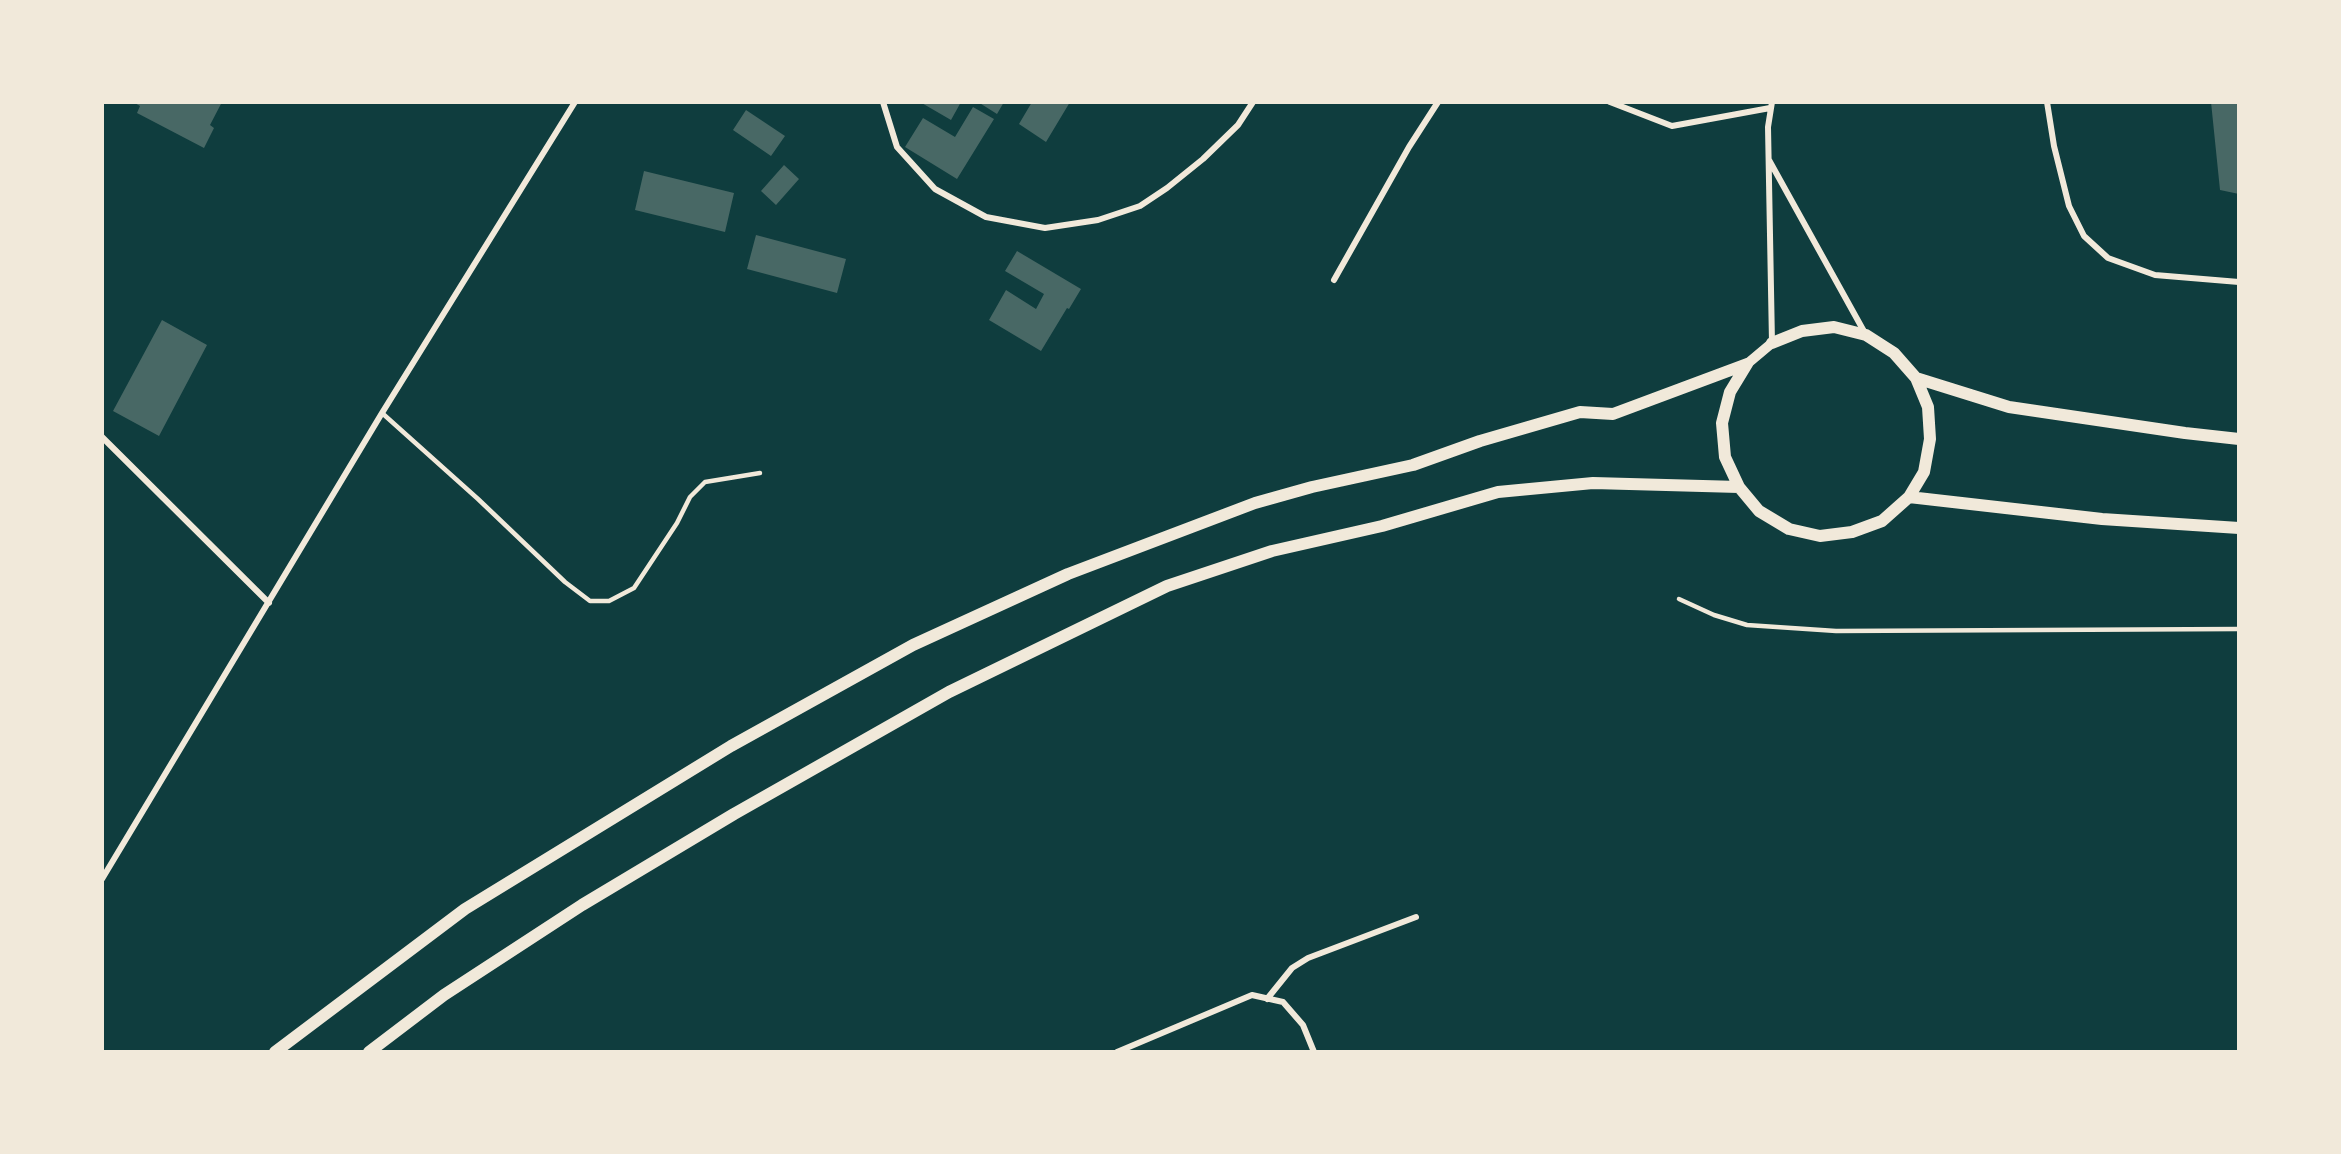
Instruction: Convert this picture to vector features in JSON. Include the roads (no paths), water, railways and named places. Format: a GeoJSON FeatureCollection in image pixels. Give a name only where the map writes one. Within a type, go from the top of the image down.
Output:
{"type":"FeatureCollection","features":[{"type":"Feature","properties":{"kind":"main road"},"geometry":{"type":"LineString","coordinates":[[1747,364],[1730,392],[1722,423],[1725,457],[1739,487],[1760,512],[1789,529],[1820,536],[1852,532],[1882,521],[1909,497],[1924,472],[1930,439],[1928,407],[1916,378],[1894,353],[1866,335],[1834,327],[1802,331],[1772,343]]}},
{"type":"Feature","properties":{"kind":"main road"},"geometry":{"type":"LineString","coordinates":[[276,1052],[465,909],[731,746],[913,645],[1068,574],[1254,503],[1312,487],[1413,465],[1480,441],[1580,412],[1613,414],[1747,364]]}},
{"type":"Feature","properties":{"kind":"main road"},"geometry":{"type":"LineString","coordinates":[[1916,378],[2009,407],[2239,439]]}},
{"type":"Feature","properties":{"kind":"main road"},"geometry":{"type":"LineString","coordinates":[[369,1052],[444,995],[582,906],[734,814],[949,692],[1167,586],[1272,551],[1382,526],[1498,492],[1593,483],[1739,487]]}},
{"type":"Feature","properties":{"kind":"main road"},"geometry":{"type":"LineString","coordinates":[[1909,497],[2102,519],[2239,528]]}},
{"type":"Feature","properties":{"kind":"street"},"geometry":{"type":"LineString","coordinates":[[102,879],[382,413],[575,102]]}},
{"type":"Feature","properties":{"kind":"street"},"geometry":{"type":"LineString","coordinates":[[883,102],[897,147],[935,189],[986,217],[1045,228],[1098,220],[1140,206],[1203,159],[1238,125],[1253,102]]}},
{"type":"Feature","properties":{"kind":"street"},"geometry":{"type":"LineString","coordinates":[[1334,280],[1409,147],[1438,102]]}},
{"type":"Feature","properties":{"kind":"street"},"geometry":{"type":"LineString","coordinates":[[1610,102],[1672,126],[1771,105],[1768,159],[1772,343],[1747,364]]}},
{"type":"Feature","properties":{"kind":"street"},"geometry":{"type":"LineString","coordinates":[[2047,102],[2054,146],[2069,206],[2084,236],[2108,258],[2155,275],[2239,282]]}},
{"type":"Feature","properties":{"kind":"street"},"geometry":{"type":"LineString","coordinates":[[1768,159],[1866,335]]}},
{"type":"Feature","properties":{"kind":"street"},"geometry":{"type":"LineString","coordinates":[[102,437],[269,603]]}},
{"type":"Feature","properties":{"kind":"street"},"geometry":{"type":"LineString","coordinates":[[1267,999],[1292,968],[1308,958],[1416,917]]}},
{"type":"Feature","properties":{"kind":"street"},"geometry":{"type":"LineString","coordinates":[[1117,1052],[1252,995],[1284,1002],[1303,1025],[1314,1052]]}},
{"type":"Feature","properties":{"kind":"lane"},"geometry":{"type":"LineString","coordinates":[[382,413],[478,499],[565,582],[590,601],[609,601],[634,588],[677,523],[690,497],[705,482],[760,473]]}},
{"type":"Feature","properties":{"kind":"lane"},"geometry":{"type":"LineString","coordinates":[[1680,599],[1714,615],[1747,625],[1836,631],[2239,629]]}}]}
